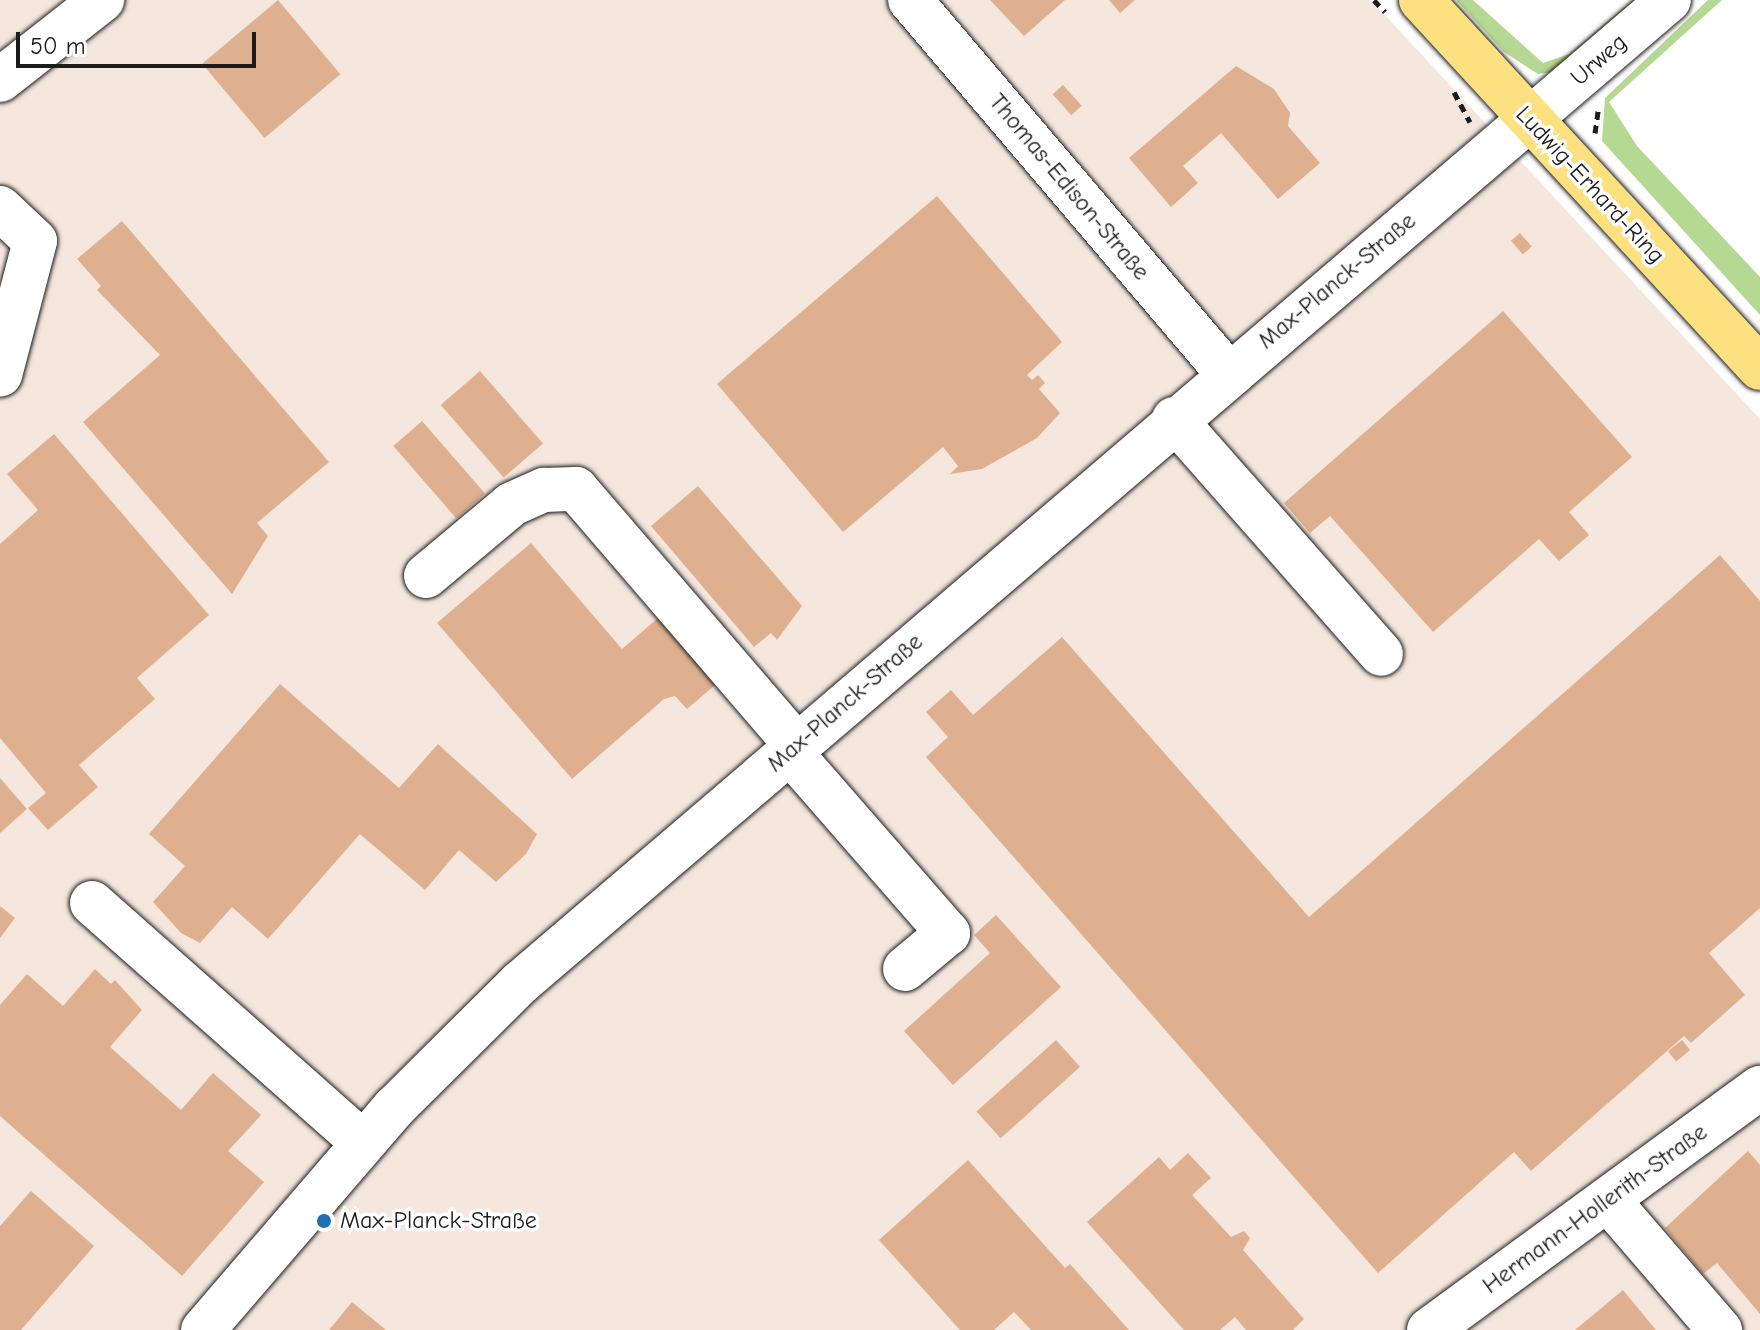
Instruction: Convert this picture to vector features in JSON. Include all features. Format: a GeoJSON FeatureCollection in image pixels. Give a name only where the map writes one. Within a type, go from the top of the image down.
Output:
{"type":"FeatureCollection","features":[{"type":"Feature","properties":{"kind":"main road","name":"Ludwig-Erhard-Ring"},"geometry":{"type":"LineString","coordinates":[[1421,0],[1760,368]]}},
{"type":"Feature","properties":{"kind":"street","name":"Thomas-Edison-Straße"},"geometry":{"type":"LineString","coordinates":[[910,0],[1228,373]]}},
{"type":"Feature","properties":{"kind":"street","name":"Urweg"},"geometry":{"type":"LineString","coordinates":[[1530,120],[1669,0]]}},
{"type":"Feature","properties":{"kind":"street"},"geometry":{"type":"LineString","coordinates":[[0,80],[74,8]]}},
{"type":"Feature","properties":{"kind":"street","name":"Max-Planck-Straße"},"geometry":{"type":"LineString","coordinates":[[203,1330],[363,1143],[520,983],[1174,419],[1530,120]]}},
{"type":"Feature","properties":{"kind":"street"},"geometry":{"type":"LineString","coordinates":[[0,208],[35,241],[0,375]]}},
{"type":"Feature","properties":{"kind":"street"},"geometry":{"type":"LineString","coordinates":[[1174,419],[1381,654]]}},
{"type":"Feature","properties":{"kind":"street"},"geometry":{"type":"LineString","coordinates":[[426,576],[512,504],[544,490],[576,489],[948,933],[905,969]]}},
{"type":"Feature","properties":{"kind":"street"},"geometry":{"type":"LineString","coordinates":[[92,903],[363,1143]]}},
{"type":"Feature","properties":{"kind":"street","name":"Hermann-Hollerith-Straße"},"geometry":{"type":"LineString","coordinates":[[1429,1330],[1760,1088]]}},
{"type":"Feature","properties":{"kind":"street"},"geometry":{"type":"LineString","coordinates":[[1608,1200],[1720,1330]]}},
{"type":"Feature","properties":{"kind":"path"},"geometry":{"type":"LineString","coordinates":[[1598,144],[1601,98]]}},
{"type":"Feature","properties":{"kind":"shaded area"},"geometry":{"type":"Polygon","coordinates":[[[0,0],[1371,0],[1760,419],[1760,1330],[0,1330],[0,0]]]}},
{"type":"Feature","properties":{"kind":"green space"},"geometry":{"type":"Polygon","coordinates":[[[1456,0],[1473,0],[1543,63],[1569,54],[1633,0],[1647,0],[1560,71],[1538,74],[1504,52],[1456,0]]]}},
{"type":"Feature","properties":{"kind":"green space"},"geometry":{"type":"Polygon","coordinates":[[[1708,0],[1722,0],[1609,102],[1637,146],[1760,277],[1760,315],[1602,141],[1605,98],[1708,0]]]}},
{"type":"Feature","properties":{"kind":"building"},"geometry":{"type":"Polygon","coordinates":[[[278,0],[340,74],[265,138],[202,64],[278,0]]]}},
{"type":"Feature","properties":{"kind":"building"},"geometry":{"type":"Polygon","coordinates":[[[990,0],[1065,0],[1024,36],[990,0]]]}},
{"type":"Feature","properties":{"kind":"building"},"geometry":{"type":"Polygon","coordinates":[[[1109,0],[1135,0],[1120,13],[1109,0]]]}},
{"type":"Feature","properties":{"kind":"building"},"geometry":{"type":"Polygon","coordinates":[[[1236,66],[1274,89],[1290,113],[1288,126],[1320,163],[1278,199],[1221,133],[1183,166],[1198,183],[1171,207],[1129,158],[1236,66]]]}},
{"type":"Feature","properties":{"kind":"building"},"geometry":{"type":"Polygon","coordinates":[[[1063,85],[1082,106],[1071,115],[1053,94],[1063,85]]]}},
{"type":"Feature","properties":{"kind":"building"},"geometry":{"type":"Polygon","coordinates":[[[937,196],[1062,342],[1027,375],[1032,380],[1038,375],[1045,383],[1039,389],[1060,413],[1037,438],[982,469],[950,474],[958,466],[943,447],[843,532],[717,384],[937,196]]]}},
{"type":"Feature","properties":{"kind":"building"},"geometry":{"type":"Polygon","coordinates":[[[122,221],[329,462],[257,523],[268,536],[232,594],[83,422],[160,355],[97,290],[101,286],[77,259],[122,221]]]}},
{"type":"Feature","properties":{"kind":"building"},"geometry":{"type":"Polygon","coordinates":[[[1520,233],[1532,247],[1523,254],[1511,241],[1520,233]]]}},
{"type":"Feature","properties":{"kind":"building"},"geometry":{"type":"Polygon","coordinates":[[[1503,311],[1632,457],[1569,512],[1589,535],[1559,561],[1539,539],[1433,632],[1330,516],[1310,533],[1284,503],[1503,311]]]}},
{"type":"Feature","properties":{"kind":"building"},"geometry":{"type":"Polygon","coordinates":[[[480,371],[543,443],[504,478],[441,405],[480,371]]]}},
{"type":"Feature","properties":{"kind":"building"},"geometry":{"type":"Polygon","coordinates":[[[422,421],[485,493],[456,518],[393,446],[422,421]]]}},
{"type":"Feature","properties":{"kind":"building"},"geometry":{"type":"Polygon","coordinates":[[[54,434],[209,615],[137,678],[155,699],[79,765],[98,787],[48,830],[28,808],[46,793],[0,738],[0,544],[38,510],[7,474],[54,434]]]}},
{"type":"Feature","properties":{"kind":"building"},"geometry":{"type":"Polygon","coordinates":[[[698,486],[802,606],[777,640],[771,633],[754,647],[651,526],[698,486]]]}},
{"type":"Feature","properties":{"kind":"building"},"geometry":{"type":"Polygon","coordinates":[[[531,543],[622,649],[665,612],[722,679],[687,709],[675,696],[664,699],[572,779],[437,623],[531,543]]]}},
{"type":"Feature","properties":{"kind":"building"},"geometry":{"type":"Polygon","coordinates":[[[1720,555],[1760,601],[1760,908],[1709,953],[1745,995],[1691,1043],[1684,1036],[1531,1171],[1514,1152],[1378,1273],[926,757],[948,737],[926,712],[951,690],[973,715],[1062,637],[1309,917],[1720,555]]]}},
{"type":"Feature","properties":{"kind":"building"},"geometry":{"type":"Polygon","coordinates":[[[280,684],[399,788],[438,744],[537,834],[526,854],[496,882],[459,850],[425,890],[360,834],[268,939],[232,907],[200,943],[181,933],[153,902],[185,866],[149,834],[280,684]]]}},
{"type":"Feature","properties":{"kind":"building"},"geometry":{"type":"Polygon","coordinates":[[[0,778],[27,809],[0,833],[0,778]]]}},
{"type":"Feature","properties":{"kind":"building"},"geometry":{"type":"Polygon","coordinates":[[[0,906],[15,918],[0,938],[0,906]]]}},
{"type":"Feature","properties":{"kind":"building"},"geometry":{"type":"Polygon","coordinates":[[[996,915],[1061,987],[953,1085],[904,1031],[990,953],[974,935],[996,915]]]}},
{"type":"Feature","properties":{"kind":"building"},"geometry":{"type":"Polygon","coordinates":[[[95,969],[111,984],[115,980],[142,1010],[110,1047],[181,1110],[213,1073],[261,1115],[228,1151],[264,1182],[182,1276],[0,1116],[0,1005],[27,974],[63,1006],[95,969]]]}},
{"type":"Feature","properties":{"kind":"building"},"geometry":{"type":"Polygon","coordinates":[[[1056,1040],[1080,1067],[1001,1138],[976,1112],[1056,1040]]]}},
{"type":"Feature","properties":{"kind":"building"},"geometry":{"type":"Polygon","coordinates":[[[1682,1040],[1690,1050],[1676,1061],[1668,1051],[1682,1040]]]}},
{"type":"Feature","properties":{"kind":"building"},"geometry":{"type":"Polygon","coordinates":[[[1748,1151],[1760,1165],[1760,1314],[1717,1263],[1703,1274],[1665,1228],[1748,1151]]]}},
{"type":"Feature","properties":{"kind":"building"},"geometry":{"type":"Polygon","coordinates":[[[1188,1153],[1211,1178],[1192,1195],[1231,1237],[1244,1231],[1250,1238],[1243,1250],[1304,1319],[1293,1330],[1246,1330],[1235,1317],[1220,1330],[1184,1330],[1087,1222],[1159,1157],[1170,1170],[1188,1153]]]}},
{"type":"Feature","properties":{"kind":"building"},"geometry":{"type":"Polygon","coordinates":[[[968,1160],[1065,1268],[1070,1264],[1129,1330],[1031,1330],[1014,1312],[994,1330],[960,1330],[879,1240],[968,1160]]]}},
{"type":"Feature","properties":{"kind":"building"},"geometry":{"type":"Polygon","coordinates":[[[31,1191],[94,1246],[21,1330],[0,1330],[0,1226],[31,1191]]]}},
{"type":"Feature","properties":{"kind":"building"},"geometry":{"type":"Polygon","coordinates":[[[1623,1290],[1656,1330],[1575,1330],[1623,1290]]]}},
{"type":"Feature","properties":{"kind":"building"},"geometry":{"type":"Polygon","coordinates":[[[352,1302],[386,1330],[329,1330],[352,1302]]]}},
{"type":"Feature","properties":{"kind":"place","name":"Max-Planck-Straße"},"geometry":{"type":"Point","coordinates":[324,1221]}}]}
